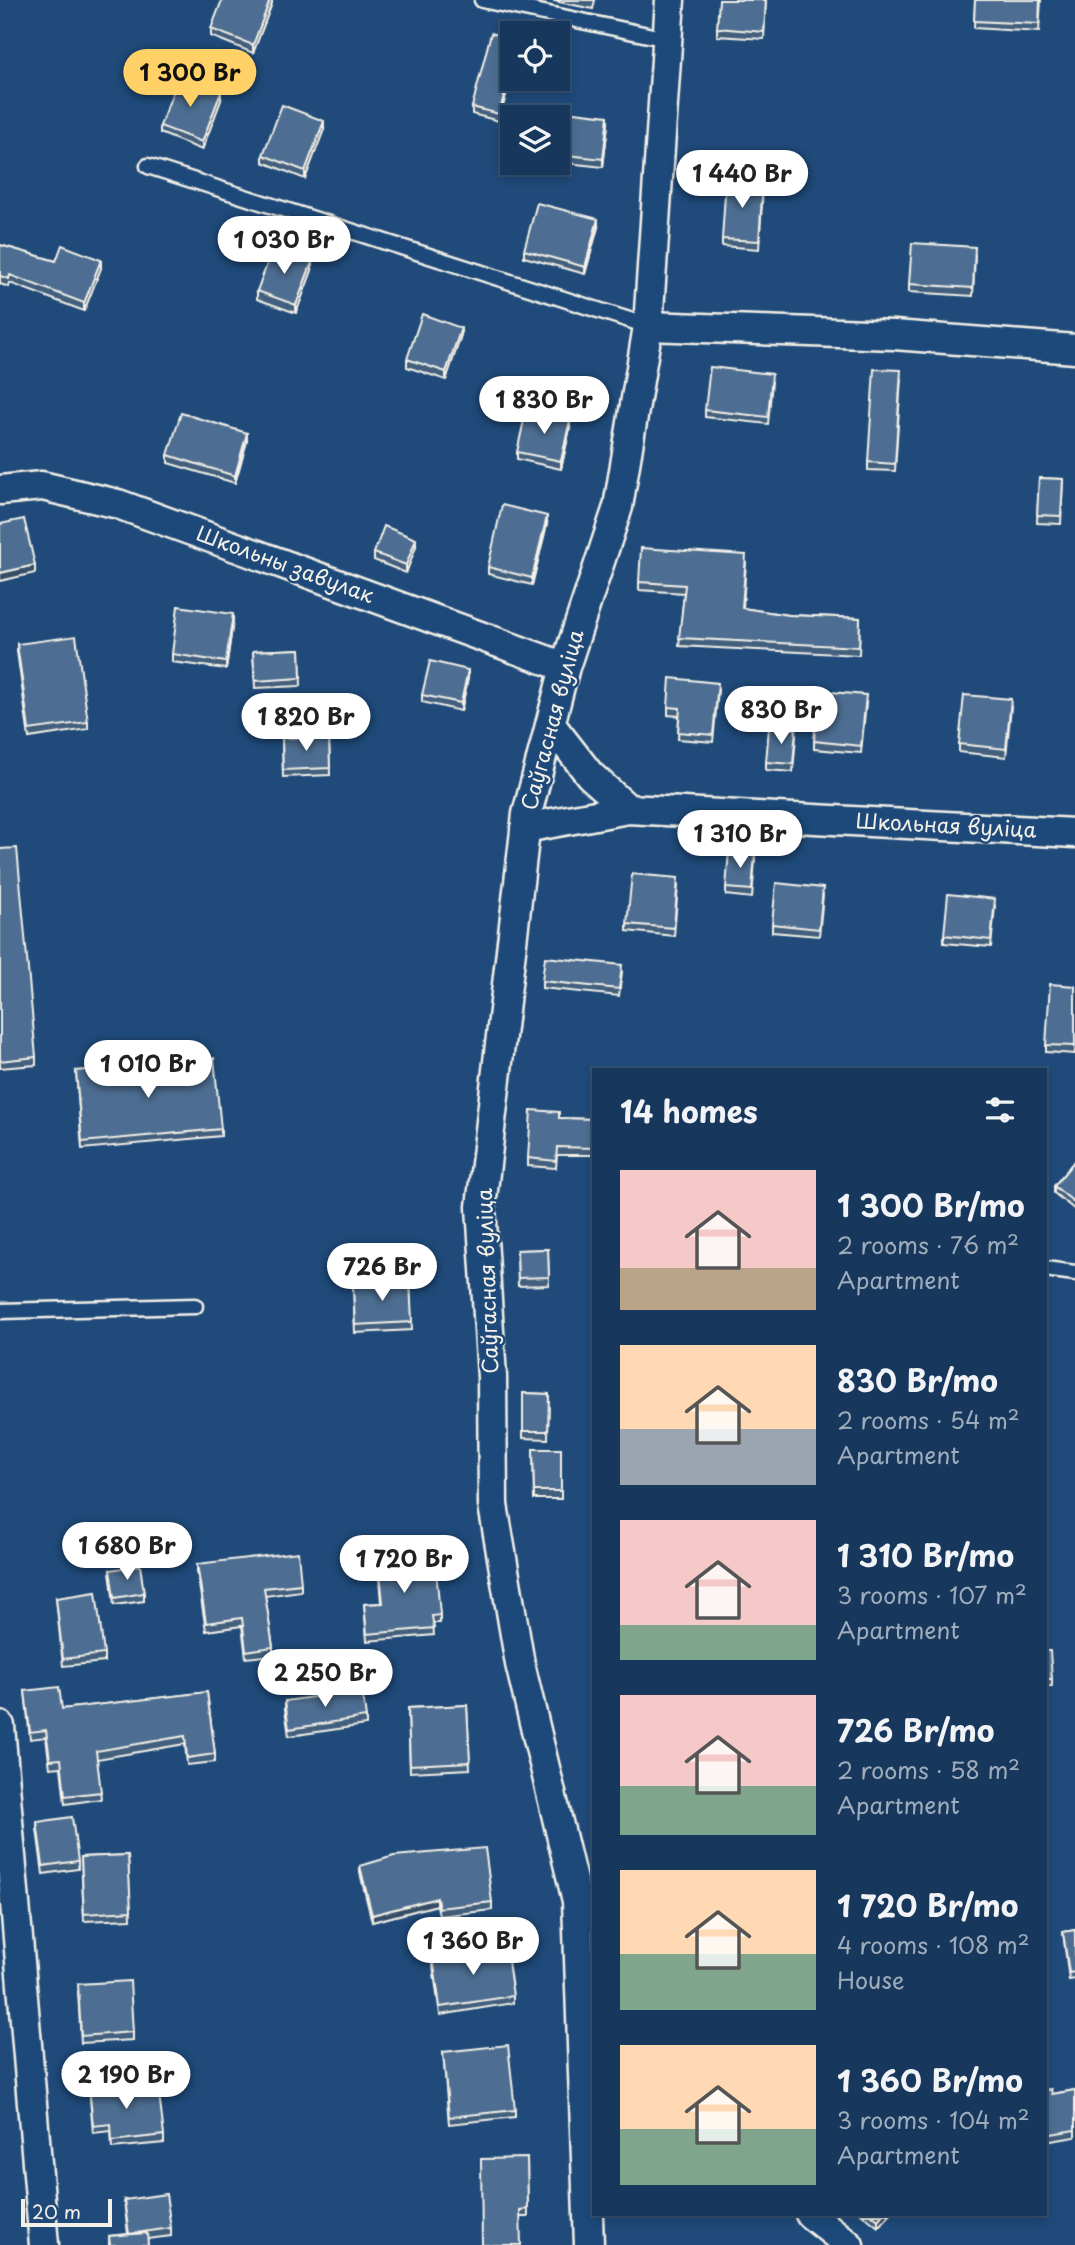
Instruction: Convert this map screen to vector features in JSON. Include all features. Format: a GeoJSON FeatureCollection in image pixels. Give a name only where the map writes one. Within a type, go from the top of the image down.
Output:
{"type":"FeatureCollection","features":[{"type":"Feature","properties":{"kind":"street","name":"Саўгасная вуліца"},"geometry":{"type":"LineString","coordinates":[[589,2245],[577,1901],[520,1664],[494,1505],[492,1377],[481,1207],[525,828],[565,667],[618,507],[648,326],[670,0]]}},
{"type":"Feature","properties":{"kind":"street"},"geometry":{"type":"LineString","coordinates":[[648,326],[894,335],[1075,349]]}},
{"type":"Feature","properties":{"kind":"street","name":"Школьны завулак"},"geometry":{"type":"LineString","coordinates":[[0,490],[42,486],[118,504],[565,667]]}},
{"type":"Feature","properties":{"kind":"street"},"geometry":{"type":"LineString","coordinates":[[551,725],[590,775],[628,808]]}},
{"type":"Feature","properties":{"kind":"street","name":"Школьная вуліца"},"geometry":{"type":"LineString","coordinates":[[525,828],[628,808],[1075,833]]}},
{"type":"Feature","properties":{"kind":"street"},"geometry":{"type":"LineString","coordinates":[[0,1726],[44,2245]]}},
{"type":"Feature","properties":{"kind":"street"},"geometry":{"type":"LineString","coordinates":[[577,1901],[592,1928]]}},
{"type":"Feature","properties":{"kind":"street"},"geometry":{"type":"LineString","coordinates":[[813,2216],[849,2245]]}},
{"type":"Feature","properties":{"kind":"lane"},"geometry":{"type":"LineString","coordinates":[[482,0],[667,39]]}},
{"type":"Feature","properties":{"kind":"lane"},"geometry":{"type":"LineString","coordinates":[[148,166],[648,326]]}},
{"type":"Feature","properties":{"kind":"lane"},"geometry":{"type":"LineString","coordinates":[[1047,1269],[1075,1273]]}},
{"type":"Feature","properties":{"kind":"lane"},"geometry":{"type":"LineString","coordinates":[[0,1311],[195,1306]]}},
{"type":"Feature","properties":{"kind":"building"},"geometry":{"type":"Polygon","coordinates":[[[222,0],[270,0],[253,45],[211,29],[222,0]]]}},
{"type":"Feature","properties":{"kind":"building"},"geometry":{"type":"Polygon","coordinates":[[[719,0],[766,0],[764,32],[717,28],[719,0]]]}},
{"type":"Feature","properties":{"kind":"building"},"geometry":{"type":"Polygon","coordinates":[[[975,0],[1040,0],[1039,24],[974,21],[975,0]]]}},
{"type":"Feature","properties":{"kind":"building"},"geometry":{"type":"Polygon","coordinates":[[[491,33],[500,35],[500,91],[505,91],[499,114],[472,107],[491,33]]]}},
{"type":"Feature","properties":{"kind":"building"},"geometry":{"type":"Polygon","coordinates":[[[179,76],[221,92],[202,142],[160,126],[179,76]]]}},
{"type":"Feature","properties":{"kind":"building"},"geometry":{"type":"Polygon","coordinates":[[[282,105],[324,121],[305,171],[263,155],[282,105]]]}},
{"type":"Feature","properties":{"kind":"building"},"geometry":{"type":"Polygon","coordinates":[[[570,112],[608,116],[603,159],[570,155],[570,112]]]}},
{"type":"Feature","properties":{"kind":"building"},"geometry":{"type":"Polygon","coordinates":[[[726,179],[763,181],[759,241],[722,239],[726,179]]]}},
{"type":"Feature","properties":{"kind":"building"},"geometry":{"type":"Polygon","coordinates":[[[537,203],[598,219],[585,267],[524,250],[537,203]]]}},
{"type":"Feature","properties":{"kind":"building"},"geometry":{"type":"Polygon","coordinates":[[[912,243],[975,247],[973,288],[909,284],[912,243]]]}},
{"type":"Feature","properties":{"kind":"building"},"geometry":{"type":"Polygon","coordinates":[[[0,245],[56,261],[62,245],[101,260],[84,303],[10,275],[9,279],[0,276],[0,245]]]}},
{"type":"Feature","properties":{"kind":"building"},"geometry":{"type":"Polygon","coordinates":[[[273,248],[312,262],[296,305],[257,291],[273,248]]]}},
{"type":"Feature","properties":{"kind":"building"},"geometry":{"type":"Polygon","coordinates":[[[422,314],[461,328],[446,372],[407,359],[422,314]]]}},
{"type":"Feature","properties":{"kind":"building"},"geometry":{"type":"Polygon","coordinates":[[[710,367],[772,374],[768,417],[705,410],[710,367]]]}},
{"type":"Feature","properties":{"kind":"building"},"geometry":{"type":"Polygon","coordinates":[[[874,369],[901,370],[895,464],[868,462],[874,369]]]}},
{"type":"Feature","properties":{"kind":"building"},"geometry":{"type":"Polygon","coordinates":[[[526,411],[570,420],[561,461],[517,452],[526,411]]]}},
{"type":"Feature","properties":{"kind":"building"},"geometry":{"type":"Polygon","coordinates":[[[181,413],[247,433],[235,476],[168,455],[181,413]]]}},
{"type":"Feature","properties":{"kind":"building"},"geometry":{"type":"Polygon","coordinates":[[[1039,478],[1063,479],[1061,516],[1037,515],[1039,478]]]}},
{"type":"Feature","properties":{"kind":"building"},"geometry":{"type":"Polygon","coordinates":[[[502,505],[547,516],[532,578],[488,567],[502,505]]]}},
{"type":"Feature","properties":{"kind":"building"},"geometry":{"type":"Polygon","coordinates":[[[24,519],[35,565],[0,573],[0,524],[24,519]]]}},
{"type":"Feature","properties":{"kind":"building"},"geometry":{"type":"Polygon","coordinates":[[[384,526],[416,539],[406,565],[374,553],[384,526]]]}},
{"type":"Feature","properties":{"kind":"building"},"geometry":{"type":"Polygon","coordinates":[[[641,548],[746,555],[742,608],[789,615],[860,618],[859,647],[679,638],[685,585],[639,582],[641,548]]]}},
{"type":"Feature","properties":{"kind":"building"},"geometry":{"type":"Polygon","coordinates":[[[178,606],[233,614],[226,662],[172,654],[178,606]]]}},
{"type":"Feature","properties":{"kind":"building"},"geometry":{"type":"Polygon","coordinates":[[[76,636],[88,722],[29,730],[17,644],[76,636]]]}},
{"type":"Feature","properties":{"kind":"building"},"geometry":{"type":"Polygon","coordinates":[[[300,649],[301,678],[255,681],[253,651],[300,649]]]}},
{"type":"Feature","properties":{"kind":"building"},"geometry":{"type":"Polygon","coordinates":[[[430,661],[468,670],[461,703],[422,695],[430,661]]]}},
{"type":"Feature","properties":{"kind":"building"},"geometry":{"type":"Polygon","coordinates":[[[670,678],[718,683],[713,735],[678,732],[680,708],[668,707],[670,678]]]}},
{"type":"Feature","properties":{"kind":"building"},"geometry":{"type":"Polygon","coordinates":[[[819,691],[866,695],[861,746],[814,741],[819,691]]]}},
{"type":"Feature","properties":{"kind":"building"},"geometry":{"type":"Polygon","coordinates":[[[964,695],[1011,699],[1006,749],[959,744],[964,695]]]}},
{"type":"Feature","properties":{"kind":"building"},"geometry":{"type":"Polygon","coordinates":[[[769,727],[796,729],[793,764],[766,762],[769,727]]]}},
{"type":"Feature","properties":{"kind":"building"},"geometry":{"type":"Polygon","coordinates":[[[329,737],[330,768],[283,770],[282,738],[329,737]]]}},
{"type":"Feature","properties":{"kind":"building"},"geometry":{"type":"Polygon","coordinates":[[[17,848],[36,1057],[0,1061],[0,849],[17,848]]]}},
{"type":"Feature","properties":{"kind":"building"},"geometry":{"type":"Polygon","coordinates":[[[729,850],[755,853],[752,890],[726,888],[729,850]]]}},
{"type":"Feature","properties":{"kind":"building"},"geometry":{"type":"Polygon","coordinates":[[[632,874],[678,878],[674,928],[627,924],[632,874]]]}},
{"type":"Feature","properties":{"kind":"building"},"geometry":{"type":"Polygon","coordinates":[[[776,883],[823,888],[819,929],[772,924],[776,883]]]}},
{"type":"Feature","properties":{"kind":"building"},"geometry":{"type":"Polygon","coordinates":[[[948,894],[995,899],[991,940],[944,935],[948,894]]]}},
{"type":"Feature","properties":{"kind":"building"},"geometry":{"type":"Polygon","coordinates":[[[545,957],[622,965],[619,989],[542,981],[545,957]]]}},
{"type":"Feature","properties":{"kind":"building"},"geometry":{"type":"Polygon","coordinates":[[[1050,984],[1075,986],[1075,1046],[1046,1045],[1050,984]]]}},
{"type":"Feature","properties":{"kind":"building"},"geometry":{"type":"Polygon","coordinates":[[[214,1058],[221,1129],[82,1142],[76,1071],[214,1058]]]}},
{"type":"Feature","properties":{"kind":"building"},"geometry":{"type":"Polygon","coordinates":[[[531,1110],[559,1112],[559,1118],[592,1119],[592,1148],[557,1147],[556,1161],[528,1158],[531,1110]]]}},
{"type":"Feature","properties":{"kind":"building"},"geometry":{"type":"Polygon","coordinates":[[[1075,1160],[1075,1203],[1054,1186],[1075,1160]]]}},
{"type":"Feature","properties":{"kind":"building"},"geometry":{"type":"Polygon","coordinates":[[[548,1249],[549,1277],[518,1278],[517,1250],[548,1249]]]}},
{"type":"Feature","properties":{"kind":"building"},"geometry":{"type":"Polygon","coordinates":[[[410,1282],[412,1322],[355,1325],[353,1285],[410,1282]]]}},
{"type":"Feature","properties":{"kind":"building"},"geometry":{"type":"Polygon","coordinates":[[[523,1393],[549,1394],[548,1431],[523,1431],[523,1393]]]}},
{"type":"Feature","properties":{"kind":"building"},"geometry":{"type":"Polygon","coordinates":[[[533,1449],[561,1449],[561,1491],[534,1491],[533,1449]]]}},
{"type":"Feature","properties":{"kind":"building"},"geometry":{"type":"Polygon","coordinates":[[[409,1550],[410,1559],[435,1557],[440,1615],[432,1616],[434,1628],[367,1634],[364,1604],[383,1603],[378,1553],[409,1550]]]}},
{"type":"Feature","properties":{"kind":"building"},"geometry":{"type":"Polygon","coordinates":[[[298,1552],[301,1584],[264,1588],[273,1647],[246,1651],[242,1618],[206,1623],[197,1564],[298,1552]]]}},
{"type":"Feature","properties":{"kind":"building"},"geometry":{"type":"Polygon","coordinates":[[[140,1565],[144,1593],[114,1598],[110,1570],[140,1565]]]}},
{"type":"Feature","properties":{"kind":"building"},"geometry":{"type":"Polygon","coordinates":[[[96,1592],[104,1654],[63,1659],[56,1598],[96,1592]]]}},
{"type":"Feature","properties":{"kind":"building"},"geometry":{"type":"Polygon","coordinates":[[[1047,1651],[1050,1651],[1052,1679],[1047,1679],[1047,1651]]]}},
{"type":"Feature","properties":{"kind":"building"},"geometry":{"type":"Polygon","coordinates":[[[59,1687],[62,1709],[207,1692],[215,1754],[187,1758],[185,1736],[96,1751],[101,1792],[65,1796],[61,1759],[50,1760],[46,1730],[30,1732],[25,1691],[59,1687]]]}},
{"type":"Feature","properties":{"kind":"building"},"geometry":{"type":"Polygon","coordinates":[[[362,1690],[366,1717],[289,1729],[285,1701],[362,1690]]]}},
{"type":"Feature","properties":{"kind":"building"},"geometry":{"type":"Polygon","coordinates":[[[467,1705],[470,1762],[410,1765],[408,1708],[467,1705]]]}},
{"type":"Feature","properties":{"kind":"building"},"geometry":{"type":"Polygon","coordinates":[[[72,1817],[78,1861],[43,1866],[37,1822],[72,1817]]]}},
{"type":"Feature","properties":{"kind":"building"},"geometry":{"type":"Polygon","coordinates":[[[485,1848],[492,1902],[439,1908],[437,1898],[372,1915],[360,1866],[394,1856],[485,1848]]]}},
{"type":"Feature","properties":{"kind":"building"},"geometry":{"type":"Polygon","coordinates":[[[128,1855],[131,1911],[84,1914],[81,1857],[128,1855]]]}},
{"type":"Feature","properties":{"kind":"building"},"geometry":{"type":"Polygon","coordinates":[[[1075,1930],[1075,1972],[1069,1973],[1063,1932],[1075,1930]]]}},
{"type":"Feature","properties":{"kind":"building"},"geometry":{"type":"Polygon","coordinates":[[[506,1947],[513,1996],[440,2007],[433,1958],[506,1947]]]}},
{"type":"Feature","properties":{"kind":"building"},"geometry":{"type":"Polygon","coordinates":[[[130,1981],[133,2032],[81,2036],[78,1984],[130,1981]]]}},
{"type":"Feature","properties":{"kind":"building"},"geometry":{"type":"Polygon","coordinates":[[[508,2045],[515,2110],[449,2117],[443,2052],[508,2045]]]}},
{"type":"Feature","properties":{"kind":"building"},"geometry":{"type":"Polygon","coordinates":[[[139,2080],[141,2096],[159,2094],[164,2135],[112,2141],[111,2124],[93,2126],[89,2086],[139,2080]]]}},
{"type":"Feature","properties":{"kind":"building"},"geometry":{"type":"Polygon","coordinates":[[[1051,2089],[1052,2094],[1075,2090],[1075,2130],[1047,2135],[1047,2090],[1051,2089]]]}},
{"type":"Feature","properties":{"kind":"building"},"geometry":{"type":"Polygon","coordinates":[[[527,2158],[528,2209],[520,2210],[521,2245],[482,2245],[481,2159],[527,2158]]]}},
{"type":"Feature","properties":{"kind":"building"},"geometry":{"type":"Polygon","coordinates":[[[166,2194],[171,2228],[129,2234],[124,2200],[166,2194]]]}},
{"type":"Feature","properties":{"kind":"building"},"geometry":{"type":"Polygon","coordinates":[[[147,2233],[148,2245],[110,2245],[109,2236],[147,2233]]]}}]}
